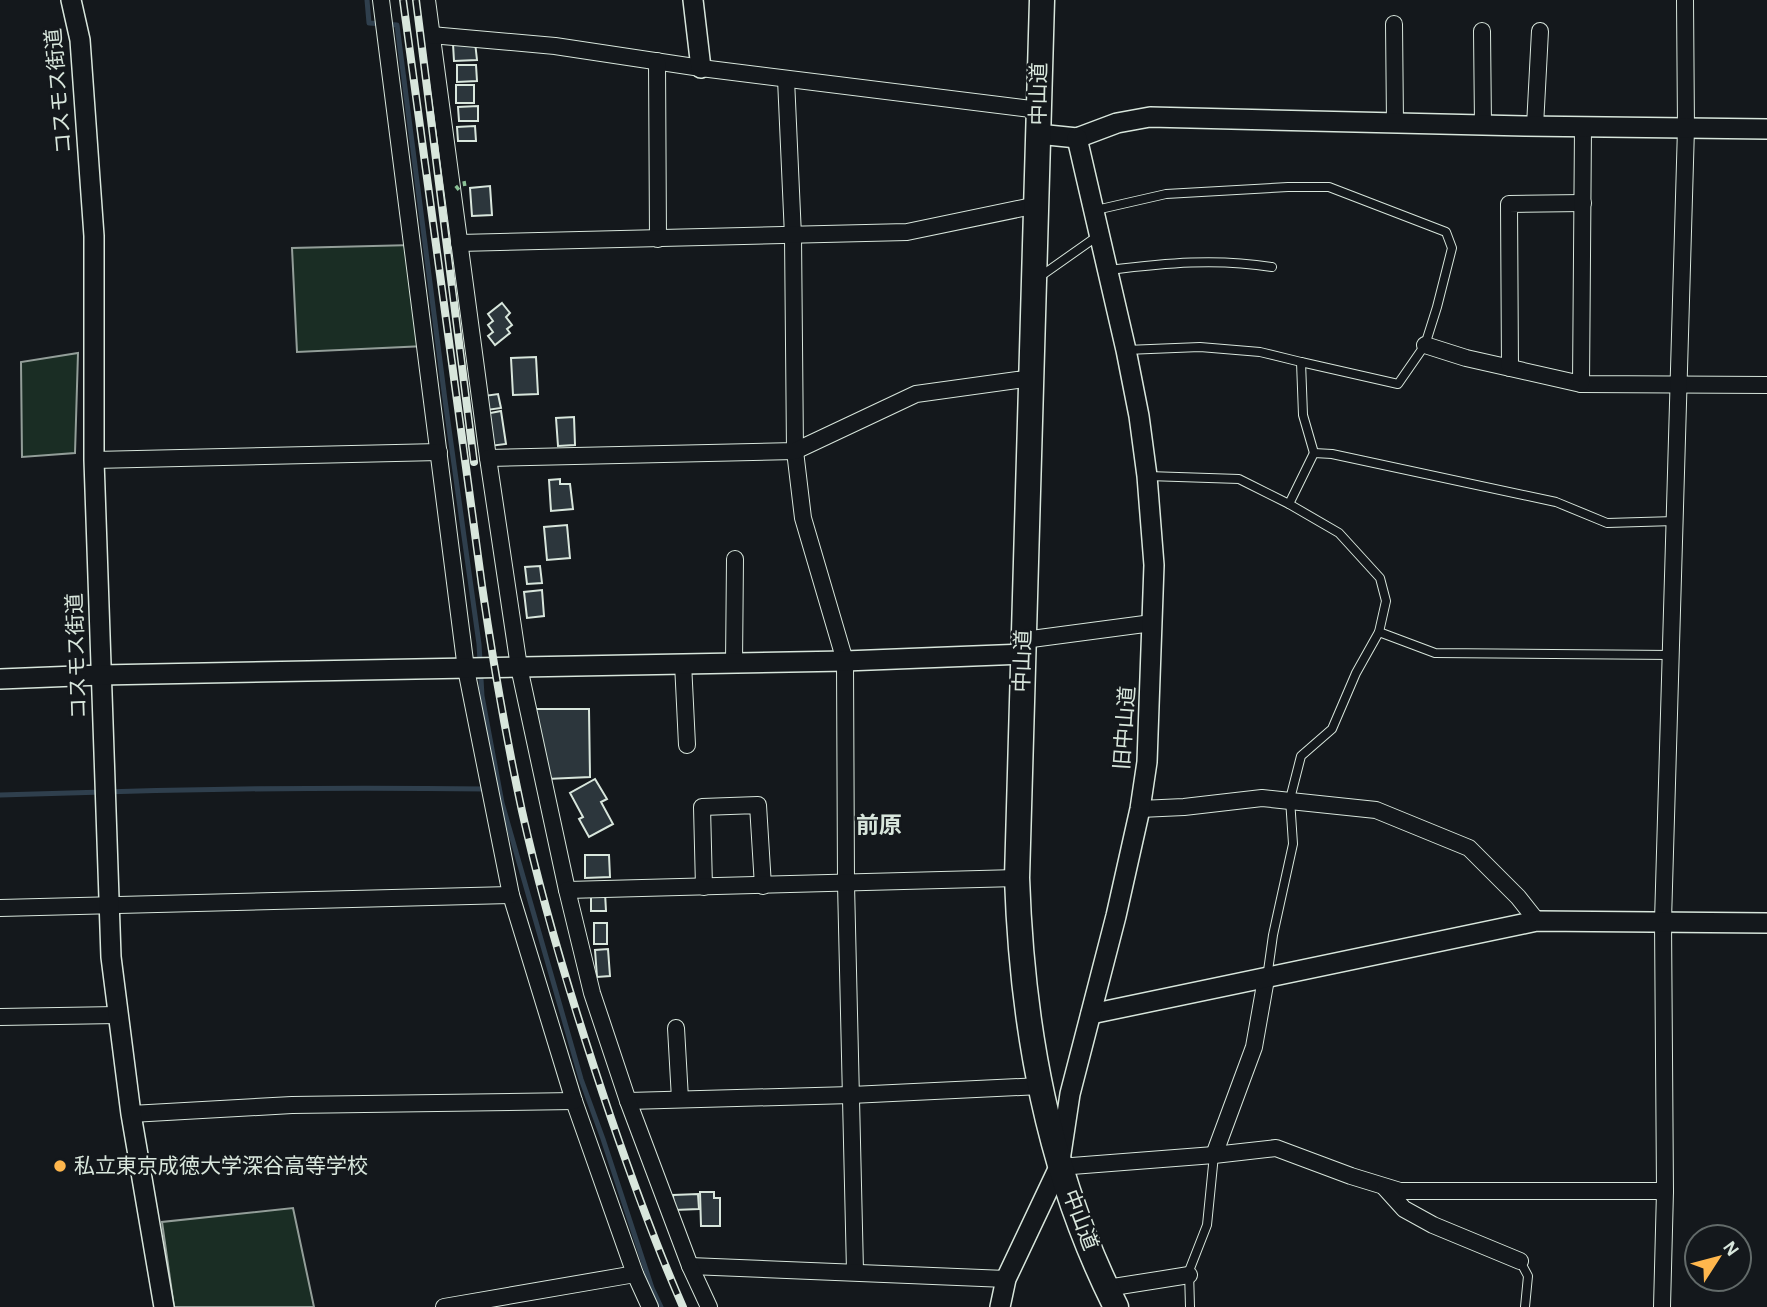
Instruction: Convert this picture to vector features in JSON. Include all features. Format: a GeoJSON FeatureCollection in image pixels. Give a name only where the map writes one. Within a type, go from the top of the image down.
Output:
{"type":"FeatureCollection","features":[{"type":"Feature","properties":{"kind":"highway","name":"中山道"},"geometry":{"type":"LineString","coordinates":[[1042,0],[1017,878],[1019,935],[1025,998],[1040,1086],[1059,1167],[1112,1298]]}},
{"type":"Feature","properties":{"kind":"street","name":"コスモス街道"},"geometry":{"type":"LineString","coordinates":[[71,0],[80,40],[94,236],[94,460],[108,905],[117,1015],[164,1307]]}},
{"type":"Feature","properties":{"kind":"street"},"geometry":{"type":"LineString","coordinates":[[381,0],[466,669],[511,895],[574,1101],[635,1274],[650,1307]]}},
{"type":"Feature","properties":{"kind":"street"},"geometry":{"type":"LineString","coordinates":[[427,0],[488,458],[519,667],[567,890],[592,993],[628,1101],[690,1266],[709,1307]]}},
{"type":"Feature","properties":{"kind":"street"},"geometry":{"type":"LineString","coordinates":[[693,0],[701,68]]}},
{"type":"Feature","properties":{"kind":"street"},"geometry":{"type":"LineString","coordinates":[[1662,1307],[1665,1191],[1663,921],[1686,128],[1685,0]]}},
{"type":"Feature","properties":{"kind":"street"},"geometry":{"type":"LineString","coordinates":[[1394,24],[1395,123]]}},
{"type":"Feature","properties":{"kind":"street"},"geometry":{"type":"LineString","coordinates":[[1482,31],[1483,125]]}},
{"type":"Feature","properties":{"kind":"street"},"geometry":{"type":"LineString","coordinates":[[1535,126],[1540,31]]}},
{"type":"Feature","properties":{"kind":"street"},"geometry":{"type":"LineString","coordinates":[[431,35],[555,46],[786,79],[1038,122],[1077,138],[1117,123],[1150,117],[1583,127],[1767,128]]}},
{"type":"Feature","properties":{"kind":"street"},"geometry":{"type":"LineString","coordinates":[[657,61],[658,239]]}},
{"type":"Feature","properties":{"kind":"street"},"geometry":{"type":"LineString","coordinates":[[786,79],[793,236],[795,451],[803,518],[845,661],[846,884],[855,1271]]}},
{"type":"Feature","properties":{"kind":"street"},"geometry":{"type":"LineString","coordinates":[[1581,384],[1583,127]]}},
{"type":"Feature","properties":{"kind":"street","name":"旧中山道"},"geometry":{"type":"LineString","coordinates":[[1000,1307],[1006,1279],[1059,1167],[1070,1094],[1140,809],[1147,762],[1154,565],[1147,476],[1126,350],[1077,138]]}},
{"type":"Feature","properties":{"kind":"street"},"geometry":{"type":"LineString","coordinates":[[1510,368],[1509,204],[1583,203]]}},
{"type":"Feature","properties":{"kind":"street"},"geometry":{"type":"LineString","coordinates":[[459,243],[907,232],[1037,205]]}},
{"type":"Feature","properties":{"kind":"street"},"geometry":{"type":"LineString","coordinates":[[1425,345],[1581,384],[1767,385]]}},
{"type":"Feature","properties":{"kind":"street"},"geometry":{"type":"LineString","coordinates":[[488,458],[795,451],[916,394],[1032,378]]}},
{"type":"Feature","properties":{"kind":"street"},"geometry":{"type":"LineString","coordinates":[[94,460],[439,452]]}},
{"type":"Feature","properties":{"kind":"street"},"geometry":{"type":"LineString","coordinates":[[734,663],[735,559]]}},
{"type":"Feature","properties":{"kind":"street"},"geometry":{"type":"LineString","coordinates":[[0,679],[845,661],[1023,647],[1152,623]]}},
{"type":"Feature","properties":{"kind":"street"},"geometry":{"type":"LineString","coordinates":[[683,663],[687,745]]}},
{"type":"Feature","properties":{"kind":"street"},"geometry":{"type":"LineString","coordinates":[[1140,809],[1262,798],[1376,810],[1469,848],[1518,897],[1537,921]]}},
{"type":"Feature","properties":{"kind":"street"},"geometry":{"type":"LineString","coordinates":[[704,887],[702,807],[758,805],[763,886]]}},
{"type":"Feature","properties":{"kind":"street"},"geometry":{"type":"LineString","coordinates":[[567,890],[1017,878]]}},
{"type":"Feature","properties":{"kind":"street"},"geometry":{"type":"LineString","coordinates":[[0,908],[511,895]]}},
{"type":"Feature","properties":{"kind":"street"},"geometry":{"type":"LineString","coordinates":[[1091,1014],[1537,921],[1767,923]]}},
{"type":"Feature","properties":{"kind":"street"},"geometry":{"type":"LineString","coordinates":[[1214,1155],[1254,1047],[1266,979]]}},
{"type":"Feature","properties":{"kind":"street"},"geometry":{"type":"LineString","coordinates":[[0,1017],[117,1015]]}},
{"type":"Feature","properties":{"kind":"street"},"geometry":{"type":"LineString","coordinates":[[676,1028],[680,1099]]}},
{"type":"Feature","properties":{"kind":"street"},"geometry":{"type":"LineString","coordinates":[[628,1101],[1040,1086]]}},
{"type":"Feature","properties":{"kind":"street"},"geometry":{"type":"LineString","coordinates":[[131,1114],[292,1105],[574,1101]]}},
{"type":"Feature","properties":{"kind":"street"},"geometry":{"type":"LineString","coordinates":[[1059,1167],[1276,1148],[1400,1191],[1665,1191]]}},
{"type":"Feature","properties":{"kind":"street"},"geometry":{"type":"LineString","coordinates":[[1384,1186],[1404,1209],[1433,1225],[1520,1261]]}},
{"type":"Feature","properties":{"kind":"street"},"geometry":{"type":"LineString","coordinates":[[690,1266],[1006,1279]]}},
{"type":"Feature","properties":{"kind":"street"},"geometry":{"type":"LineString","coordinates":[[444,1307],[635,1274]]}},
{"type":"Feature","properties":{"kind":"street"},"geometry":{"type":"LineString","coordinates":[[1112,1298],[1189,1275]]}},
{"type":"Feature","properties":{"kind":"lane"},"geometry":{"type":"LineString","coordinates":[[1093,211],[1166,194],[1329,187],[1446,232],[1451,248],[1425,345],[1398,384],[1260,352],[1200,347],[1126,350]]}},
{"type":"Feature","properties":{"kind":"lane"},"geometry":{"type":"LineString","coordinates":[[1034,280],[1098,235]]}},
{"type":"Feature","properties":{"kind":"lane"},"geometry":{"type":"LineString","coordinates":[[1107,270],[1183,262],[1235,261],[1272,267]]}},
{"type":"Feature","properties":{"kind":"lane"},"geometry":{"type":"LineString","coordinates":[[1289,504],[1314,453],[1303,415],[1301,362]]}},
{"type":"Feature","properties":{"kind":"lane"},"geometry":{"type":"LineString","coordinates":[[1314,453],[1332,454],[1556,502],[1607,523],[1675,521]]}},
{"type":"Feature","properties":{"kind":"lane"},"geometry":{"type":"LineString","coordinates":[[1147,476],[1239,479],[1289,504],[1339,533],[1380,578],[1386,601],[1379,632],[1356,673],[1332,729],[1300,756],[1290,799],[1293,844],[1266,979]]}},
{"type":"Feature","properties":{"kind":"lane"},"geometry":{"type":"LineString","coordinates":[[1379,632],[1435,653],[1671,655]]}},
{"type":"Feature","properties":{"kind":"lane"},"geometry":{"type":"LineString","coordinates":[[1190,1307],[1189,1275],[1207,1225],[1214,1155]]}},
{"type":"Feature","properties":{"kind":"lane"},"geometry":{"type":"LineString","coordinates":[[1520,1261],[1528,1276],[1525,1307]]}},
{"type":"Feature","properties":{"kind":"green space"},"geometry":{"type":"Polygon","coordinates":[[[413,245],[425,346],[297,352],[292,248],[413,245]]]}},
{"type":"Feature","properties":{"kind":"green space"},"geometry":{"type":"Polygon","coordinates":[[[78,353],[75,453],[22,457],[21,362],[78,353]]]}},
{"type":"Feature","properties":{"kind":"green space"},"geometry":{"type":"Polygon","coordinates":[[[293,1208],[314,1307],[174,1307],[162,1222],[293,1208]]]}},
{"type":"Feature","properties":{"kind":"building"},"geometry":{"type":"Polygon","coordinates":[[[475,42],[477,60],[454,61],[453,44],[475,42]]]}},
{"type":"Feature","properties":{"kind":"building"},"geometry":{"type":"Polygon","coordinates":[[[457,65],[476,65],[477,81],[457,82],[457,65]]]}},
{"type":"Feature","properties":{"kind":"building"},"geometry":{"type":"Polygon","coordinates":[[[456,85],[474,85],[474,103],[456,103],[456,85]]]}},
{"type":"Feature","properties":{"kind":"building"},"geometry":{"type":"Polygon","coordinates":[[[478,106],[478,121],[459,121],[458,107],[478,106]]]}},
{"type":"Feature","properties":{"kind":"building"},"geometry":{"type":"Polygon","coordinates":[[[475,126],[476,141],[458,141],[457,127],[475,126]]]}},
{"type":"Feature","properties":{"kind":"building"},"geometry":{"type":"Polygon","coordinates":[[[490,186],[492,215],[472,216],[470,188],[490,186]]]}},
{"type":"Feature","properties":{"kind":"building"},"geometry":{"type":"Polygon","coordinates":[[[502,303],[510,313],[506,317],[512,325],[507,329],[510,333],[495,345],[488,336],[493,332],[488,325],[493,321],[488,314],[502,303]]]}},
{"type":"Feature","properties":{"kind":"building"},"geometry":{"type":"Polygon","coordinates":[[[536,357],[538,394],[513,395],[511,358],[536,357]]]}},
{"type":"Feature","properties":{"kind":"building"},"geometry":{"type":"Polygon","coordinates":[[[498,394],[501,408],[487,410],[484,396],[498,394]]]}},
{"type":"Feature","properties":{"kind":"building"},"geometry":{"type":"Polygon","coordinates":[[[501,411],[506,444],[490,446],[485,414],[501,411]]]}},
{"type":"Feature","properties":{"kind":"building"},"geometry":{"type":"Polygon","coordinates":[[[574,417],[575,445],[558,446],[556,418],[574,417]]]}},
{"type":"Feature","properties":{"kind":"building"},"geometry":{"type":"Polygon","coordinates":[[[560,479],[560,484],[570,484],[573,509],[551,511],[549,480],[560,479]]]}},
{"type":"Feature","properties":{"kind":"building"},"geometry":{"type":"Polygon","coordinates":[[[567,525],[570,558],[547,560],[544,527],[567,525]]]}},
{"type":"Feature","properties":{"kind":"building"},"geometry":{"type":"Polygon","coordinates":[[[540,566],[542,583],[527,584],[525,567],[540,566]]]}},
{"type":"Feature","properties":{"kind":"building"},"geometry":{"type":"Polygon","coordinates":[[[542,590],[544,616],[527,618],[524,592],[542,590]]]}},
{"type":"Feature","properties":{"kind":"building"},"geometry":{"type":"Polygon","coordinates":[[[532,709],[589,709],[590,777],[547,779],[532,709]]]}},
{"type":"Feature","properties":{"kind":"building"},"geometry":{"type":"Polygon","coordinates":[[[595,779],[607,799],[601,802],[613,824],[589,837],[579,819],[583,817],[570,793],[595,779]]]}},
{"type":"Feature","properties":{"kind":"building"},"geometry":{"type":"Polygon","coordinates":[[[585,855],[609,855],[610,877],[585,878],[585,855]]]}},
{"type":"Feature","properties":{"kind":"building"},"geometry":{"type":"Polygon","coordinates":[[[591,893],[605,893],[606,911],[591,911],[591,893]]]}},
{"type":"Feature","properties":{"kind":"building"},"geometry":{"type":"Polygon","coordinates":[[[594,923],[607,923],[607,944],[594,944],[594,923]]]}},
{"type":"Feature","properties":{"kind":"building"},"geometry":{"type":"Polygon","coordinates":[[[608,949],[610,976],[597,977],[595,950],[608,949]]]}},
{"type":"Feature","properties":{"kind":"building"},"geometry":{"type":"Polygon","coordinates":[[[700,1192],[714,1192],[714,1198],[720,1198],[720,1226],[701,1226],[700,1192]]]}},
{"type":"Feature","properties":{"kind":"building"},"geometry":{"type":"Polygon","coordinates":[[[698,1194],[699,1209],[674,1210],[673,1195],[698,1194]]]}},
{"type":"Feature","properties":{"kind":"waterway"},"geometry":{"type":"LineString","coordinates":[[367,0],[369,23],[397,25],[479,644],[482,696],[502,803],[581,1079],[652,1288],[661,1307]]}},
{"type":"Feature","properties":{"kind":"waterway"},"geometry":{"type":"LineString","coordinates":[[0,795],[243,789],[487,789]]}},
{"type":"Feature","properties":{"kind":"railway"},"geometry":{"type":"LineString","coordinates":[[403,0],[482,586],[522,811],[551,927],[586,1042],[636,1190],[683,1307]]}},
{"type":"Feature","properties":{"kind":"railway"},"geometry":{"type":"LineString","coordinates":[[416,0],[474,462]]}},
{"type":"Feature","properties":{"kind":"hedge"},"geometry":{"type":"LineString","coordinates":[[456,189],[468,183]]}},
{"type":"Feature","properties":{"kind":"place","name":"私立東京成徳大学深谷高等学校"},"geometry":{"type":"Point","coordinates":[60,1166]}},
{"type":"Feature","properties":{"kind":"district","name":"前原"},"geometry":{"type":"Point","coordinates":[879,826]}}]}
